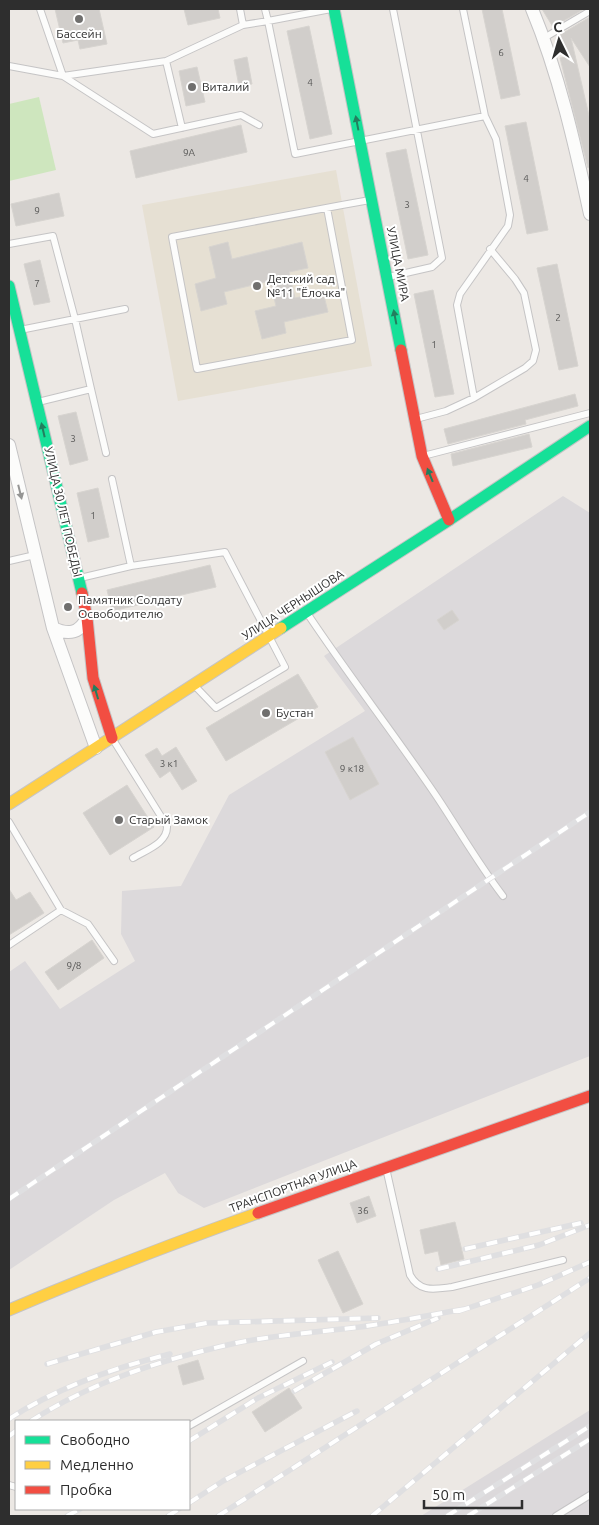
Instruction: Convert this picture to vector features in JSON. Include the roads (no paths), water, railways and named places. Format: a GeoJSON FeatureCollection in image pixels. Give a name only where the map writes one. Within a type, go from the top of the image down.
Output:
{"type":"FeatureCollection","features":[{"type":"Feature","properties":{"kind":"street","name":"УЛИЦА МИРА"},"geometry":{"type":"LineString","coordinates":[[333,9],[422,456],[448,520]]}},
{"type":"Feature","properties":{"kind":"street"},"geometry":{"type":"LineString","coordinates":[[532,9],[544,38],[580,167],[590,214]]}},
{"type":"Feature","properties":{"kind":"street","name":"УЛИЦА 30 ЛЕТ ПОБЕДЫ"},"geometry":{"type":"LineString","coordinates":[[9,286],[14,332],[37,403],[87,618],[93,678],[112,738]]}},
{"type":"Feature","properties":{"kind":"street","name":"УЛИЦА ЧЕРНЫШОВА"},"geometry":{"type":"LineString","coordinates":[[9,804],[307,612],[590,426]]}},
{"type":"Feature","properties":{"kind":"street"},"geometry":{"type":"LineString","coordinates":[[9,445],[53,628],[96,748]]}},
{"type":"Feature","properties":{"kind":"street"},"geometry":{"type":"LineString","coordinates":[[53,628],[61,632],[73,632],[82,626],[87,618]]}},
{"type":"Feature","properties":{"kind":"street","name":"ТРАНСПОРТНАЯ УЛИЦА"},"geometry":{"type":"LineString","coordinates":[[9,1310],[185,1239],[590,1096]]}},
{"type":"Feature","properties":{"kind":"lane"},"geometry":{"type":"LineString","coordinates":[[40,9],[63,76],[153,134],[241,115],[259,125]]}},
{"type":"Feature","properties":{"kind":"lane"},"geometry":{"type":"LineString","coordinates":[[240,9],[243,25]]}},
{"type":"Feature","properties":{"kind":"lane"},"geometry":{"type":"LineString","coordinates":[[265,9],[295,154],[485,116]]}},
{"type":"Feature","properties":{"kind":"lane"},"geometry":{"type":"LineString","coordinates":[[9,66],[63,76],[166,61],[243,25],[333,9]]}},
{"type":"Feature","properties":{"kind":"lane"},"geometry":{"type":"LineString","coordinates":[[387,277],[432,267],[442,258],[392,9]]}},
{"type":"Feature","properties":{"kind":"lane"},"geometry":{"type":"LineString","coordinates":[[463,9],[485,116],[496,139],[510,215],[508,226],[460,294],[457,305],[474,398]]}},
{"type":"Feature","properties":{"kind":"lane"},"geometry":{"type":"LineString","coordinates":[[544,38],[590,11]]}},
{"type":"Feature","properties":{"kind":"lane"},"geometry":{"type":"LineString","coordinates":[[166,61],[182,128]]}},
{"type":"Feature","properties":{"kind":"lane"},"geometry":{"type":"LineString","coordinates":[[327,208],[352,340],[197,369],[172,237],[327,208],[371,200]]}},
{"type":"Feature","properties":{"kind":"lane"},"geometry":{"type":"LineString","coordinates":[[9,244],[53,236],[75,319],[106,453]]}},
{"type":"Feature","properties":{"kind":"lane"},"geometry":{"type":"LineString","coordinates":[[415,419],[446,411],[474,398],[533,361],[536,350],[524,293],[490,249]]}},
{"type":"Feature","properties":{"kind":"lane"},"geometry":{"type":"LineString","coordinates":[[14,332],[125,309]]}},
{"type":"Feature","properties":{"kind":"lane"},"geometry":{"type":"LineString","coordinates":[[37,403],[91,389]]}},
{"type":"Feature","properties":{"kind":"lane"},"geometry":{"type":"LineString","coordinates":[[422,456],[590,413]]}},
{"type":"Feature","properties":{"kind":"lane"},"geometry":{"type":"LineString","coordinates":[[112,479],[131,566]]}},
{"type":"Feature","properties":{"kind":"lane"},"geometry":{"type":"LineString","coordinates":[[78,578],[131,566],[225,552],[285,667],[216,708],[194,685]]}},
{"type":"Feature","properties":{"kind":"lane"},"geometry":{"type":"LineString","coordinates":[[9,561],[35,555]]}},
{"type":"Feature","properties":{"kind":"lane"},"geometry":{"type":"LineString","coordinates":[[307,612],[438,798],[503,896]]}},
{"type":"Feature","properties":{"kind":"lane"},"geometry":{"type":"LineString","coordinates":[[112,738],[167,826],[167,833],[164,839],[133,858]]}},
{"type":"Feature","properties":{"kind":"lane"},"geometry":{"type":"LineString","coordinates":[[9,822],[61,910],[88,924],[114,961]]}},
{"type":"Feature","properties":{"kind":"lane"},"geometry":{"type":"LineString","coordinates":[[9,945],[61,910]]}},
{"type":"Feature","properties":{"kind":"lane"},"geometry":{"type":"LineString","coordinates":[[386,1167],[410,1275],[414,1282],[422,1288],[452,1287],[563,1260]]}},
{"type":"Feature","properties":{"kind":"lane"},"geometry":{"type":"LineString","coordinates":[[190,1425],[303,1361]]}},
{"type":"Feature","properties":{"kind":"lane"},"geometry":{"type":"LineString","coordinates":[[556,1516],[590,1495]]}},
{"type":"Feature","properties":{"kind":"railway"},"geometry":{"type":"LineString","coordinates":[[9,1199],[590,812]]}},
{"type":"Feature","properties":{"kind":"railway"},"geometry":{"type":"LineString","coordinates":[[465,1249],[581,1223]]}},
{"type":"Feature","properties":{"kind":"railway"},"geometry":{"type":"LineString","coordinates":[[438,1269],[539,1245],[590,1225]]}},
{"type":"Feature","properties":{"kind":"railway"},"geometry":{"type":"LineString","coordinates":[[459,1311],[538,1285],[590,1262]]}},
{"type":"Feature","properties":{"kind":"railway"},"geometry":{"type":"LineString","coordinates":[[218,1516],[590,1278]]}},
{"type":"Feature","properties":{"kind":"railway"},"geometry":{"type":"LineString","coordinates":[[33,1420],[79,1394],[104,1383],[156,1364],[209,1349],[251,1340],[360,1327],[465,1309]]}},
{"type":"Feature","properties":{"kind":"railway"},"geometry":{"type":"LineString","coordinates":[[47,1364],[156,1332],[207,1323],[378,1318]]}},
{"type":"Feature","properties":{"kind":"railway"},"geometry":{"type":"LineString","coordinates":[[294,1391],[376,1344],[438,1318]]}},
{"type":"Feature","properties":{"kind":"railway"},"geometry":{"type":"LineString","coordinates":[[372,1516],[590,1333]]}},
{"type":"Feature","properties":{"kind":"railway"},"geometry":{"type":"LineString","coordinates":[[9,1419],[66,1388],[107,1372],[170,1354]]}},
{"type":"Feature","properties":{"kind":"railway"},"geometry":{"type":"LineString","coordinates":[[190,1440],[258,1398],[332,1362]]}},
{"type":"Feature","properties":{"kind":"railway"},"geometry":{"type":"LineString","coordinates":[[190,1502],[223,1481],[357,1411]]}},
{"type":"Feature","properties":{"kind":"railway"},"geometry":{"type":"LineString","coordinates":[[447,1516],[590,1426]]}},
{"type":"Feature","properties":{"kind":"railway"},"geometry":{"type":"LineString","coordinates":[[9,1436],[15,1432]]}},
{"type":"Feature","properties":{"kind":"railway"},"geometry":{"type":"LineString","coordinates":[[468,1516],[590,1439]]}},
{"type":"Feature","properties":{"kind":"railway"},"geometry":{"type":"LineString","coordinates":[[67,1516],[78,1510]]}},
{"type":"Feature","properties":{"kind":"railway"},"geometry":{"type":"LineString","coordinates":[[168,1516],[177,1510]]}},
{"type":"Feature","properties":{"kind":"place","name":"Бассейн"},"geometry":{"type":"Point","coordinates":[79,19]}},
{"type":"Feature","properties":{"kind":"place","name":"Виталий"},"geometry":{"type":"Point","coordinates":[192,87]}},
{"type":"Feature","properties":{"kind":"place","name":"Детский сад №11 \"Ёлочка\""},"geometry":{"type":"Point","coordinates":[257,286]}},
{"type":"Feature","properties":{"kind":"place","name":"Памятник Солдату Освободителю"},"geometry":{"type":"Point","coordinates":[68,607]}},
{"type":"Feature","properties":{"kind":"place","name":"Бустан"},"geometry":{"type":"Point","coordinates":[266,713]}},
{"type":"Feature","properties":{"kind":"place","name":"Старый Замок"},"geometry":{"type":"Point","coordinates":[119,820]}}]}
